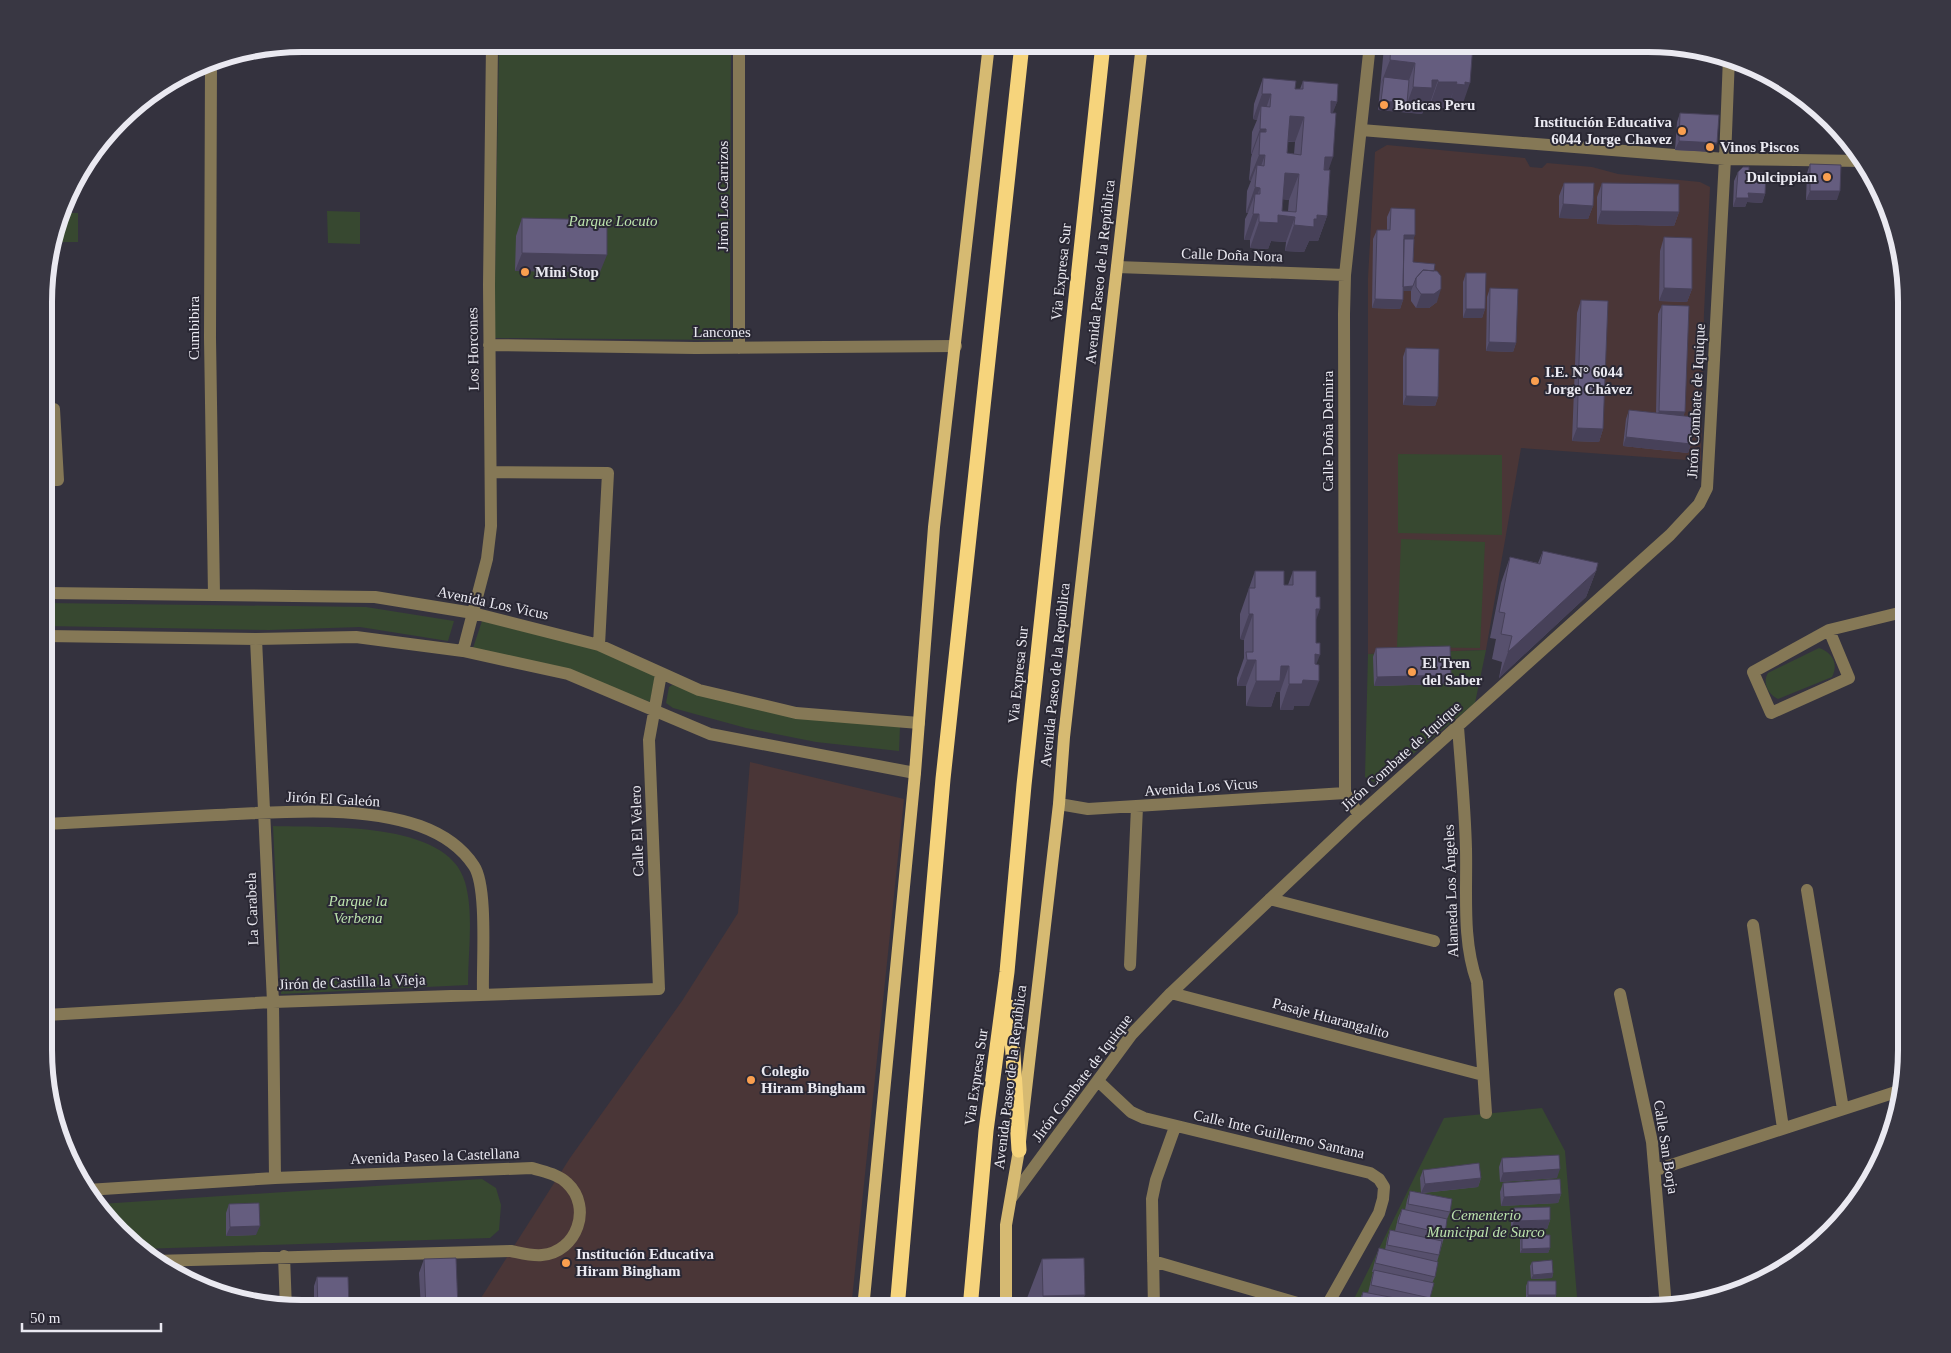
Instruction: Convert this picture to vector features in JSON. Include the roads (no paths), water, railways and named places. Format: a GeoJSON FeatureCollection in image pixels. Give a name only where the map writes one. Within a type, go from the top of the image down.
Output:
{"type":"FeatureCollection","features":[{"type":"Feature","properties":{"kind":"highway"},"geometry":{"type":"LineString","coordinates":[[898,1300],[943,779],[1021,52]]}},
{"type":"Feature","properties":{"kind":"highway","name":"Via Expresa Sur"},"geometry":{"type":"LineString","coordinates":[[971,1300],[986,1131],[1008,972],[1024,786],[1102,52]]}},
{"type":"Feature","properties":{"kind":"highway"},"geometry":{"type":"LineString","coordinates":[[1008,972],[1019,1150]]}},
{"type":"Feature","properties":{"kind":"main road"},"geometry":{"type":"LineString","coordinates":[[864,1300],[915,773],[934,527],[988,52]]}},
{"type":"Feature","properties":{"kind":"main road","name":"Avenida Paseo de la República"},"geometry":{"type":"LineString","coordinates":[[1006,1300],[1006,1225],[1019,1150],[1059,804],[1064,737],[1141,52]]}},
{"type":"Feature","properties":{"kind":"street","name":"Los Horcones"},"geometry":{"type":"LineString","coordinates":[[463,651],[487,559],[492,526],[489,345],[492,52]]}},
{"type":"Feature","properties":{"kind":"street","name":"Jirón Los Carrizos"},"geometry":{"type":"LineString","coordinates":[[738,52],[739,348]]}},
{"type":"Feature","properties":{"kind":"street","name":"Calle Doña Delmira"},"geometry":{"type":"LineString","coordinates":[[1345,793],[1345,275],[1369,52]]}},
{"type":"Feature","properties":{"kind":"street","name":"Jirón Combate de Iquique"},"geometry":{"type":"LineString","coordinates":[[1012,1197],[1132,1034],[1171,993],[1359,815],[1675,531],[1699,504],[1707,488],[1729,66]]}},
{"type":"Feature","properties":{"kind":"street","name":"Cumbibira"},"geometry":{"type":"LineString","coordinates":[[211,70],[210,338],[214,595]]}},
{"type":"Feature","properties":{"kind":"street"},"geometry":{"type":"LineString","coordinates":[[1361,130],[1725,159],[1855,161]]}},
{"type":"Feature","properties":{"kind":"street","name":"Calle Doña Nora"},"geometry":{"type":"LineString","coordinates":[[1117,267],[1345,275]]}},
{"type":"Feature","properties":{"kind":"street","name":"Lancones"},"geometry":{"type":"LineString","coordinates":[[489,345],[739,348],[956,346]]}},
{"type":"Feature","properties":{"kind":"street"},"geometry":{"type":"LineString","coordinates":[[52,480],[58,480],[54,409]]}},
{"type":"Feature","properties":{"kind":"street"},"geometry":{"type":"LineString","coordinates":[[492,472],[608,473],[599,645]]}},
{"type":"Feature","properties":{"kind":"street","name":"Avenida Los Vicus"},"geometry":{"type":"LineString","coordinates":[[52,593],[375,597],[473,613],[599,645],[699,690],[796,713],[919,723]]}},
{"type":"Feature","properties":{"kind":"street"},"geometry":{"type":"LineString","coordinates":[[1830,630],[1849,678],[1771,713],[1753,672],[1830,630],[1898,613]]}},
{"type":"Feature","properties":{"kind":"street"},"geometry":{"type":"LineString","coordinates":[[52,636],[256,639],[356,637],[463,651],[568,674],[710,734],[915,773]]}},
{"type":"Feature","properties":{"kind":"street","name":"La Carabela"},"geometry":{"type":"LineString","coordinates":[[256,639],[273,1002],[275,1178]]}},
{"type":"Feature","properties":{"kind":"street","name":"Calle El Velero"},"geometry":{"type":"LineString","coordinates":[[659,989],[649,740],[661,674]]}},
{"type":"Feature","properties":{"kind":"street","name":"Alameda Los Ángeles"},"geometry":{"type":"LineString","coordinates":[[1458,727],[1466,848],[1467,944],[1477,982],[1486,1113]]}},
{"type":"Feature","properties":{"kind":"street"},"geometry":{"type":"LineString","coordinates":[[1345,793],[1359,815]]}},
{"type":"Feature","properties":{"kind":"street","name":"Avenida Los Vicus"},"geometry":{"type":"LineString","coordinates":[[1059,804],[1088,809],[1345,793]]}},
{"type":"Feature","properties":{"kind":"street"},"geometry":{"type":"LineString","coordinates":[[1130,965],[1137,807]]}},
{"type":"Feature","properties":{"kind":"street","name":"Jirón El Galeón"},"geometry":{"type":"LineString","coordinates":[[52,824],[265,812],[345,813],[392,819],[420,826],[442,835],[462,850],[475,868],[481,889],[483,993]]}},
{"type":"Feature","properties":{"kind":"street"},"geometry":{"type":"LineString","coordinates":[[1806,890],[1843,1109]]}},
{"type":"Feature","properties":{"kind":"street"},"geometry":{"type":"LineString","coordinates":[[1270,899],[1434,941]]}},
{"type":"Feature","properties":{"kind":"street"},"geometry":{"type":"LineString","coordinates":[[1753,925],[1783,1128]]}},
{"type":"Feature","properties":{"kind":"street","name":"Jirón de Castilla la Vieja"},"geometry":{"type":"LineString","coordinates":[[52,1015],[273,1002],[483,993],[659,989]]}},
{"type":"Feature","properties":{"kind":"street","name":"Pasaje Huarangalito"},"geometry":{"type":"LineString","coordinates":[[1171,993],[1483,1075]]}},
{"type":"Feature","properties":{"kind":"street","name":"Calle San Borja"},"geometry":{"type":"LineString","coordinates":[[1620,994],[1652,1142],[1656,1170],[1665,1300]]}},
{"type":"Feature","properties":{"kind":"street","name":"Calle Inte Guillermo Santana"},"geometry":{"type":"LineString","coordinates":[[1098,1081],[1131,1112],[1175,1127],[1370,1172],[1379,1179],[1384,1188],[1383,1199],[1378,1213],[1330,1300]]}},
{"type":"Feature","properties":{"kind":"street"},"geometry":{"type":"LineString","coordinates":[[1656,1170],[1895,1092]]}},
{"type":"Feature","properties":{"kind":"street"},"geometry":{"type":"LineString","coordinates":[[1154,1300],[1152,1200],[1156,1180],[1175,1127]]}},
{"type":"Feature","properties":{"kind":"street","name":"Avenida Paseo la Castellana"},"geometry":{"type":"LineString","coordinates":[[95,1190],[275,1178],[532,1168],[559,1176],[569,1184],[577,1197],[581,1213],[575,1234],[568,1243],[558,1250],[541,1255],[511,1251],[167,1261]]}},
{"type":"Feature","properties":{"kind":"street"},"geometry":{"type":"LineString","coordinates":[[284,1256],[286,1300]]}},
{"type":"Feature","properties":{"kind":"street"},"geometry":{"type":"LineString","coordinates":[[1153,1261],[1287,1300]]}},
{"type":"Feature","properties":{"kind":"place","name":"Boticas Peru"},"geometry":{"type":"Point","coordinates":[1384,105]}},
{"type":"Feature","properties":{"kind":"place","name":"Institución Educativa 6044 Jorge Chavez"},"geometry":{"type":"Point","coordinates":[1682,131]}},
{"type":"Feature","properties":{"kind":"place","name":"Vinos Piscos"},"geometry":{"type":"Point","coordinates":[1710,147]}},
{"type":"Feature","properties":{"kind":"place","name":"Dulcippian"},"geometry":{"type":"Point","coordinates":[1827,177]}},
{"type":"Feature","properties":{"kind":"place","name":"Mini Stop"},"geometry":{"type":"Point","coordinates":[525,272]}},
{"type":"Feature","properties":{"kind":"place","name":"I.E. N° 6044 Jorge Chávez"},"geometry":{"type":"Point","coordinates":[1535,381]}},
{"type":"Feature","properties":{"kind":"place","name":"El Tren del Saber"},"geometry":{"type":"Point","coordinates":[1412,672]}},
{"type":"Feature","properties":{"kind":"place","name":"Colegio Hiram Bingham"},"geometry":{"type":"Point","coordinates":[751,1080]}},
{"type":"Feature","properties":{"kind":"place","name":"Institución Educativa Hiram Bingham"},"geometry":{"type":"Point","coordinates":[566,1263]}},
{"type":"Feature","properties":{"kind":"park label","name":"Parque Locuto"},"geometry":{"type":"Point","coordinates":[613,221]}},
{"type":"Feature","properties":{"kind":"park label","name":"Parque la Verbena"},"geometry":{"type":"Point","coordinates":[358,910]}},
{"type":"Feature","properties":{"kind":"park label","name":"Cementerio Municipal de Surco"},"geometry":{"type":"Point","coordinates":[1486,1224]}}]}
